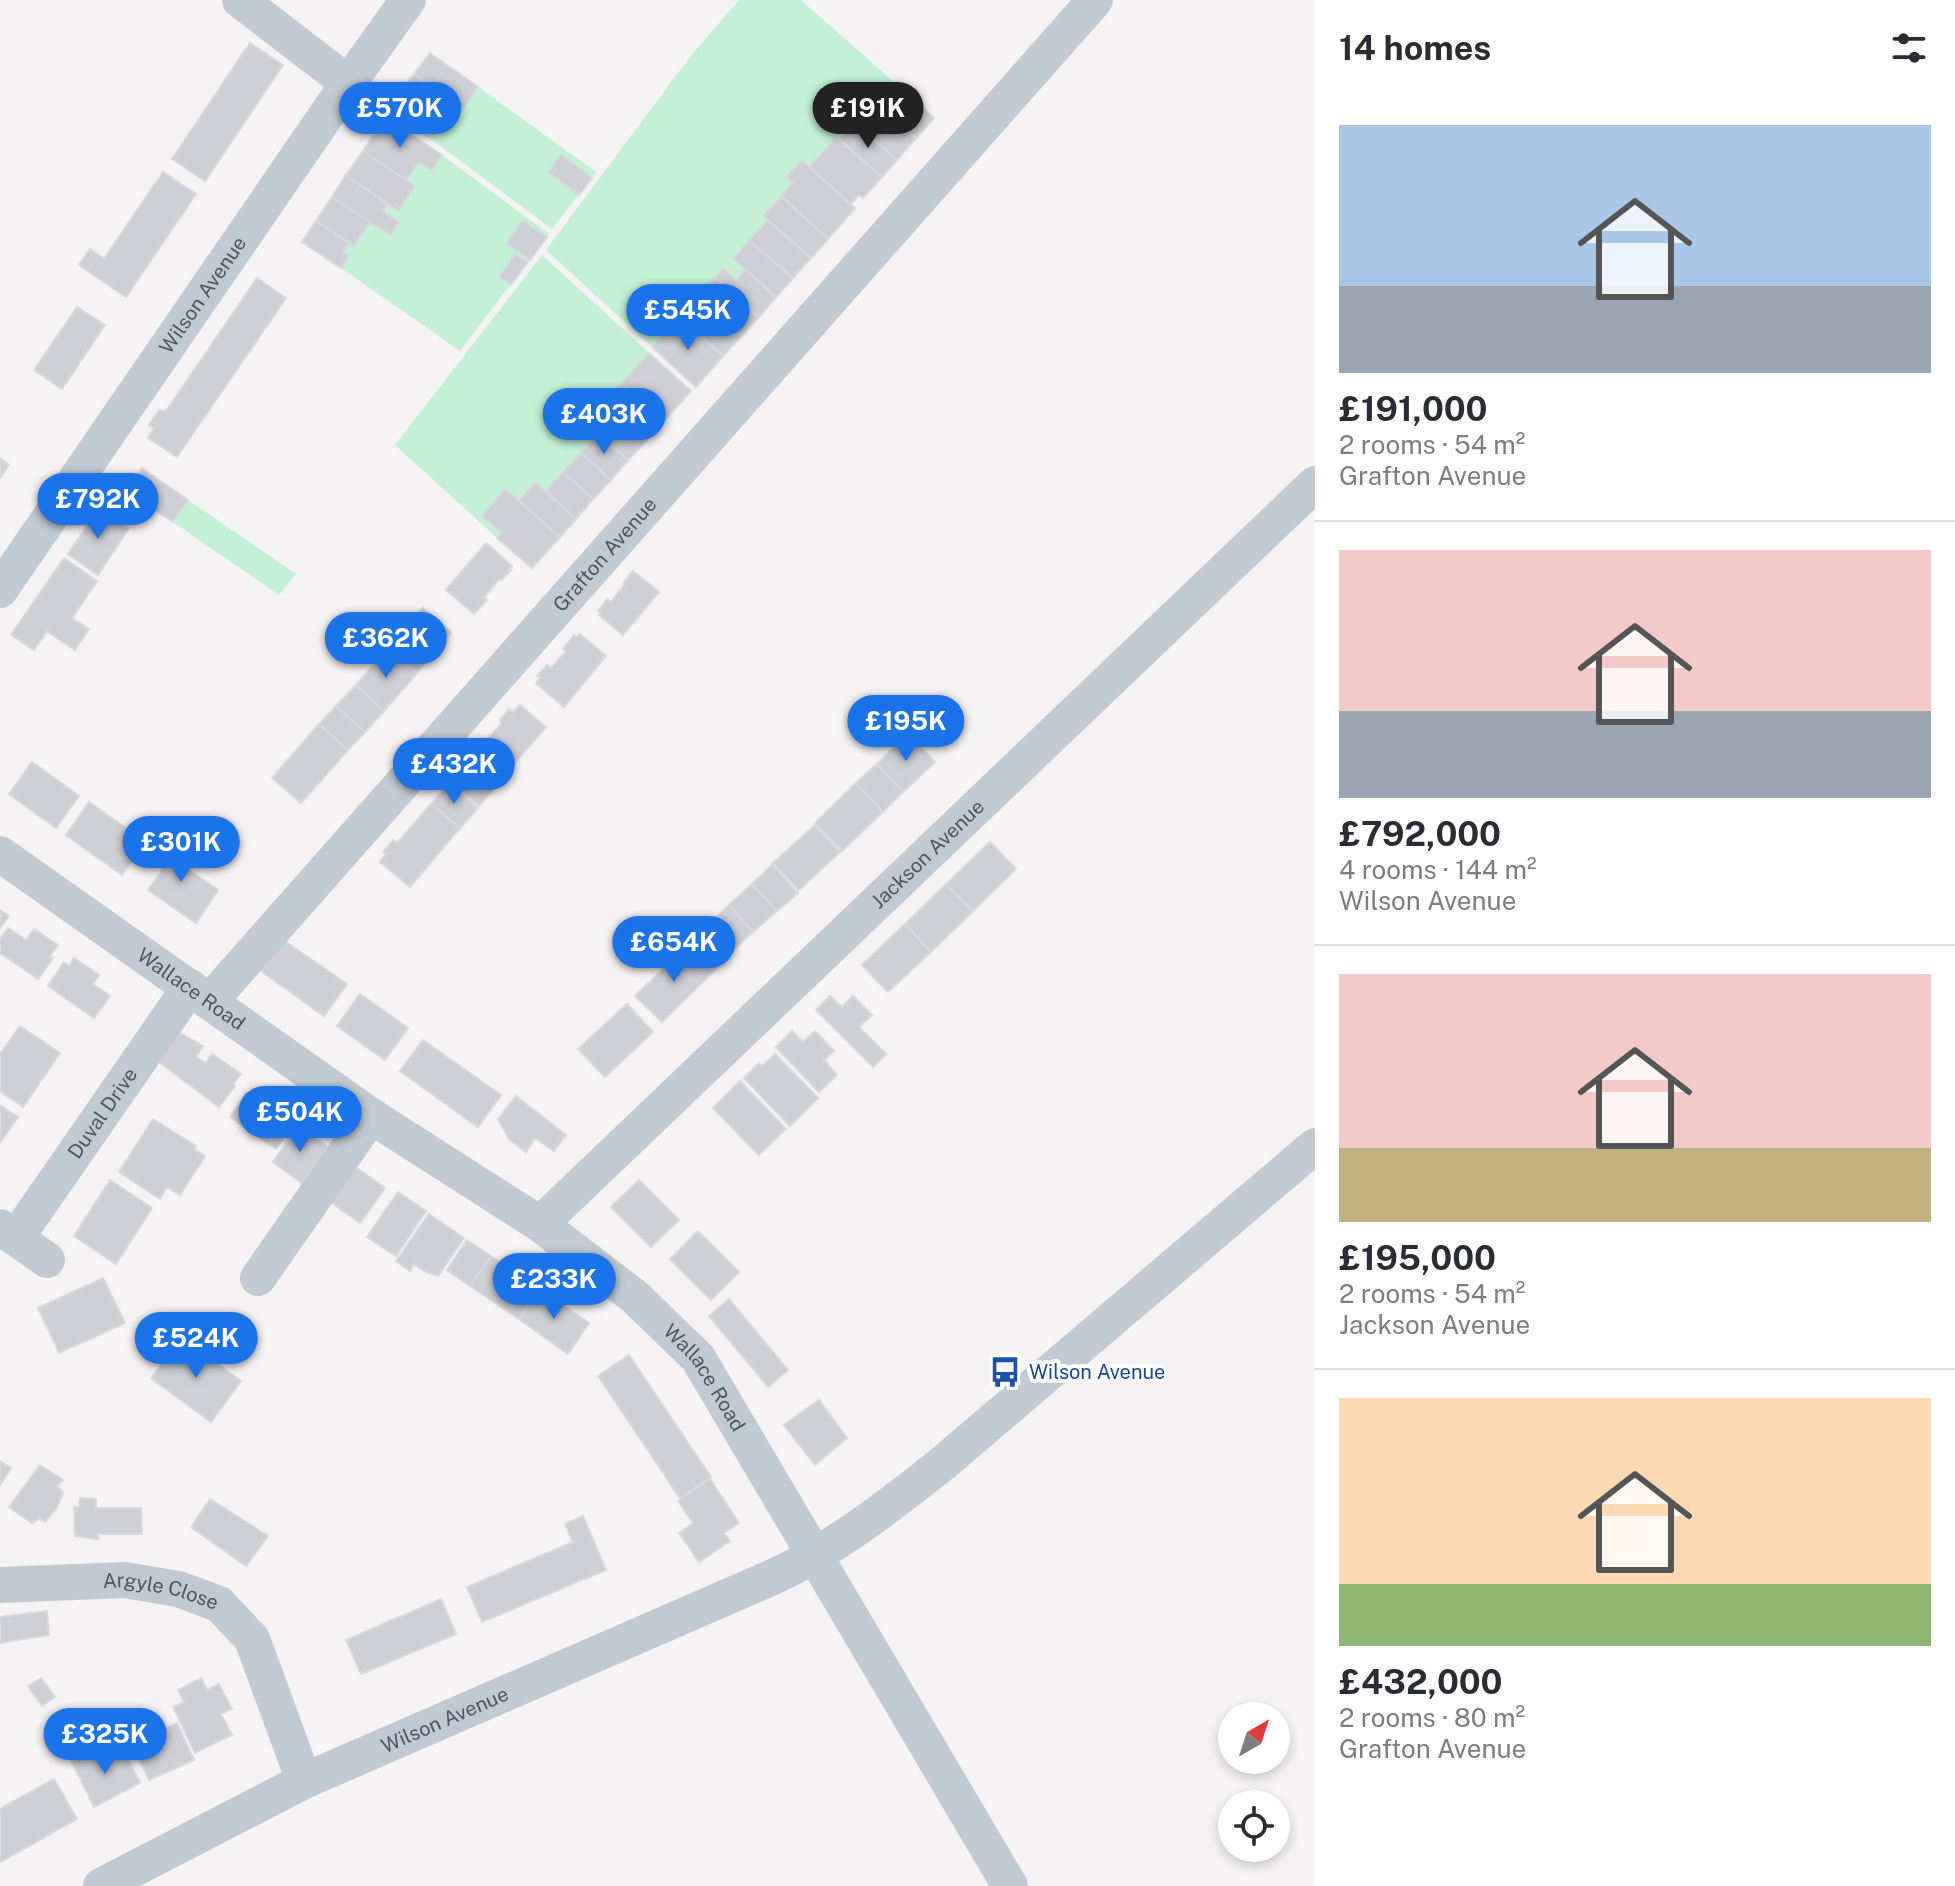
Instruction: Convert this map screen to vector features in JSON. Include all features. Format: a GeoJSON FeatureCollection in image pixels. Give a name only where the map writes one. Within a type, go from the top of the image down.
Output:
{"type":"FeatureCollection","features":[{"type":"Feature","properties":{"kind":"street"},"geometry":{"type":"LineString","coordinates":[[240,0],[348,83]]}},
{"type":"Feature","properties":{"kind":"street","name":"Wilson Avenue"},"geometry":{"type":"LineString","coordinates":[[0,590],[408,0]]}},
{"type":"Feature","properties":{"kind":"street","name":"Grafton Avenue"},"geometry":{"type":"LineString","coordinates":[[200,994],[1095,0]]}},
{"type":"Feature","properties":{"kind":"street","name":"Jackson Avenue"},"geometry":{"type":"LineString","coordinates":[[540,1224],[1315,484]]}},
{"type":"Feature","properties":{"kind":"street","name":"Wallace Road"},"geometry":{"type":"LineString","coordinates":[[0,854],[371,1116],[540,1224],[635,1297],[698,1358],[1010,1886]]}},
{"type":"Feature","properties":{"kind":"street","name":"Duval Drive"},"geometry":{"type":"LineString","coordinates":[[47,1260],[8,1232],[200,994]]}},
{"type":"Feature","properties":{"kind":"street"},"geometry":{"type":"LineString","coordinates":[[258,1278],[371,1116]]}},
{"type":"Feature","properties":{"kind":"street","name":"Wilson Avenue"},"geometry":{"type":"LineString","coordinates":[[101,1886],[304,1781],[815,1556],[942,1464],[1315,1146]]}},
{"type":"Feature","properties":{"kind":"street","name":"Argyle Close"},"geometry":{"type":"LineString","coordinates":[[0,1585],[125,1580],[178,1589],[219,1604],[252,1639],[304,1781]]}},
{"type":"Feature","properties":{"kind":"green space"},"geometry":{"type":"Polygon","coordinates":[[[739,0],[801,0],[903,90],[885,110],[864,99],[856,107],[865,116],[858,124],[855,123],[840,140],[836,137],[809,167],[801,161],[787,177],[793,183],[768,220],[733,258],[745,269],[736,280],[723,268],[652,347],[546,250],[689,58],[739,0]]]}},
{"type":"Feature","properties":{"kind":"green space"},"geometry":{"type":"Polygon","coordinates":[[[478,87],[596,172],[552,229],[427,136],[449,99],[463,108],[478,87]]]}},
{"type":"Feature","properties":{"kind":"green space"},"geometry":{"type":"Polygon","coordinates":[[[442,155],[549,234],[460,351],[341,268],[349,256],[344,252],[350,243],[355,246],[370,222],[390,235],[383,211],[388,204],[399,210],[414,186],[406,180],[419,162],[432,170],[442,155]]]}},
{"type":"Feature","properties":{"kind":"green space"},"geometry":{"type":"Polygon","coordinates":[[[542,255],[649,353],[598,433],[546,491],[535,482],[519,501],[505,490],[482,516],[501,533],[497,538],[395,445],[542,255]]]}},
{"type":"Feature","properties":{"kind":"green space"},"geometry":{"type":"Polygon","coordinates":[[[188,500],[296,574],[279,595],[173,522],[188,500]]]}},
{"type":"Feature","properties":{"kind":"building"},"geometry":{"type":"Polygon","coordinates":[[[250,43],[283,65],[205,181],[172,159],[250,43]]]}},
{"type":"Feature","properties":{"kind":"building"},"geometry":{"type":"Polygon","coordinates":[[[430,53],[478,87],[463,109],[414,74],[430,53]]]}},
{"type":"Feature","properties":{"kind":"building"},"geometry":{"type":"Polygon","coordinates":[[[414,74],[449,99],[427,136],[390,109],[414,74]]]}},
{"type":"Feature","properties":{"kind":"building"},"geometry":{"type":"Polygon","coordinates":[[[903,90],[934,118],[916,138],[885,110],[903,90]]]}},
{"type":"Feature","properties":{"kind":"building"},"geometry":{"type":"Polygon","coordinates":[[[864,98],[875,107],[878,104],[916,138],[897,160],[858,124],[865,116],[856,108],[864,98]]]}},
{"type":"Feature","properties":{"kind":"building"},"geometry":{"type":"Polygon","coordinates":[[[385,117],[442,155],[432,170],[419,162],[406,180],[363,151],[385,117]]]}},
{"type":"Feature","properties":{"kind":"building"},"geometry":{"type":"Polygon","coordinates":[[[855,123],[897,160],[882,177],[840,140],[855,123]]]}},
{"type":"Feature","properties":{"kind":"building"},"geometry":{"type":"Polygon","coordinates":[[[836,137],[882,177],[863,198],[859,195],[851,204],[809,167],[836,137]]]}},
{"type":"Feature","properties":{"kind":"building"},"geometry":{"type":"Polygon","coordinates":[[[363,151],[415,186],[398,211],[346,175],[363,151]]]}},
{"type":"Feature","properties":{"kind":"building"},"geometry":{"type":"Polygon","coordinates":[[[561,154],[592,178],[579,195],[548,172],[561,154]]]}},
{"type":"Feature","properties":{"kind":"building"},"geometry":{"type":"Polygon","coordinates":[[[802,160],[855,208],[828,239],[781,196],[793,183],[786,177],[802,160]]]}},
{"type":"Feature","properties":{"kind":"building"},"geometry":{"type":"Polygon","coordinates":[[[163,172],[196,194],[126,297],[79,265],[90,249],[104,259],[163,172]]]}},
{"type":"Feature","properties":{"kind":"building"},"geometry":{"type":"Polygon","coordinates":[[[346,175],[388,204],[383,211],[399,222],[390,235],[332,197],[346,175]]]}},
{"type":"Feature","properties":{"kind":"building"},"geometry":{"type":"Polygon","coordinates":[[[781,196],[828,239],[811,258],[763,216],[781,196]]]}},
{"type":"Feature","properties":{"kind":"building"},"geometry":{"type":"Polygon","coordinates":[[[332,197],[370,222],[354,246],[316,221],[332,197]]]}},
{"type":"Feature","properties":{"kind":"building"},"geometry":{"type":"Polygon","coordinates":[[[523,220],[547,237],[530,260],[506,243],[523,220]]]}},
{"type":"Feature","properties":{"kind":"building"},"geometry":{"type":"Polygon","coordinates":[[[768,220],[811,258],[793,278],[749,240],[768,220]]]}},
{"type":"Feature","properties":{"kind":"building"},"geometry":{"type":"Polygon","coordinates":[[[316,221],[350,243],[344,252],[349,256],[341,268],[302,242],[316,221]]]}},
{"type":"Feature","properties":{"kind":"building"},"geometry":{"type":"Polygon","coordinates":[[[749,240],[793,278],[776,297],[733,259],[749,240]]]}},
{"type":"Feature","properties":{"kind":"building"},"geometry":{"type":"Polygon","coordinates":[[[515,254],[528,262],[511,285],[499,277],[515,254]]]}},
{"type":"Feature","properties":{"kind":"building"},"geometry":{"type":"Polygon","coordinates":[[[723,268],[736,280],[745,269],[776,297],[759,317],[715,277],[723,268]]]}},
{"type":"Feature","properties":{"kind":"building"},"geometry":{"type":"Polygon","coordinates":[[[715,277],[759,317],[742,335],[698,296],[715,277]]]}},
{"type":"Feature","properties":{"kind":"building"},"geometry":{"type":"Polygon","coordinates":[[[257,278],[286,298],[177,457],[148,438],[154,428],[149,425],[159,410],[166,411],[257,278]]]}},
{"type":"Feature","properties":{"kind":"building"},"geometry":{"type":"Polygon","coordinates":[[[698,296],[742,335],[723,356],[679,317],[698,296]]]}},
{"type":"Feature","properties":{"kind":"building"},"geometry":{"type":"Polygon","coordinates":[[[77,307],[105,325],[62,389],[34,370],[77,307]]]}},
{"type":"Feature","properties":{"kind":"building"},"geometry":{"type":"Polygon","coordinates":[[[679,317],[723,356],[696,387],[652,347],[679,317]]]}},
{"type":"Feature","properties":{"kind":"building"},"geometry":{"type":"Polygon","coordinates":[[[649,353],[691,391],[663,422],[621,384],[649,353]]]}},
{"type":"Feature","properties":{"kind":"building"},"geometry":{"type":"Polygon","coordinates":[[[621,384],[663,422],[646,441],[604,403],[621,384]]]}},
{"type":"Feature","properties":{"kind":"building"},"geometry":{"type":"Polygon","coordinates":[[[604,403],[646,441],[628,460],[586,423],[604,403]]]}},
{"type":"Feature","properties":{"kind":"building"},"geometry":{"type":"Polygon","coordinates":[[[598,433],[628,460],[611,480],[581,453],[598,433]]]}},
{"type":"Feature","properties":{"kind":"building"},"geometry":{"type":"Polygon","coordinates":[[[581,453],[611,480],[593,499],[563,472],[581,453]]]}},
{"type":"Feature","properties":{"kind":"building"},"geometry":{"type":"Polygon","coordinates":[[[0,458],[9,465],[0,478],[0,458]]]}},
{"type":"Feature","properties":{"kind":"building"},"geometry":{"type":"Polygon","coordinates":[[[142,468],[188,500],[173,522],[127,491],[142,468]]]}},
{"type":"Feature","properties":{"kind":"building"},"geometry":{"type":"Polygon","coordinates":[[[563,472],[593,499],[576,519],[546,491],[563,472]]]}},
{"type":"Feature","properties":{"kind":"building"},"geometry":{"type":"Polygon","coordinates":[[[535,482],[576,519],[560,537],[519,501],[535,482]]]}},
{"type":"Feature","properties":{"kind":"building"},"geometry":{"type":"Polygon","coordinates":[[[505,489],[560,537],[532,568],[497,538],[501,533],[482,516],[505,489]]]}},
{"type":"Feature","properties":{"kind":"building"},"geometry":{"type":"Polygon","coordinates":[[[99,508],[129,528],[98,575],[68,554],[99,508]]]}},
{"type":"Feature","properties":{"kind":"building"},"geometry":{"type":"Polygon","coordinates":[[[486,543],[512,566],[484,597],[487,600],[474,614],[446,590],[486,543]]]}},
{"type":"Feature","properties":{"kind":"building"},"geometry":{"type":"Polygon","coordinates":[[[64,558],[97,581],[72,618],[89,629],[75,650],[47,631],[34,650],[11,635],[64,558]]]}},
{"type":"Feature","properties":{"kind":"building"},"geometry":{"type":"Polygon","coordinates":[[[633,571],[659,592],[623,635],[598,611],[607,599],[611,602],[633,571]]]}},
{"type":"Feature","properties":{"kind":"building"},"geometry":{"type":"Polygon","coordinates":[[[423,608],[451,632],[417,673],[388,649],[423,608]]]}},
{"type":"Feature","properties":{"kind":"building"},"geometry":{"type":"Polygon","coordinates":[[[580,634],[606,656],[564,707],[536,683],[540,678],[537,676],[547,665],[551,668],[566,651],[563,649],[574,635],[580,634]]]}},
{"type":"Feature","properties":{"kind":"building"},"geometry":{"type":"Polygon","coordinates":[[[388,649],[417,673],[384,711],[356,685],[388,649]]]}},
{"type":"Feature","properties":{"kind":"building"},"geometry":{"type":"Polygon","coordinates":[[[356,685],[384,711],[365,732],[336,706],[356,685]]]}},
{"type":"Feature","properties":{"kind":"building"},"geometry":{"type":"Polygon","coordinates":[[[520,705],[546,727],[513,765],[486,741],[502,723],[500,720],[509,709],[513,712],[520,705]]]}},
{"type":"Feature","properties":{"kind":"building"},"geometry":{"type":"Polygon","coordinates":[[[336,706],[365,732],[348,750],[319,724],[336,706]]]}},
{"type":"Feature","properties":{"kind":"building"},"geometry":{"type":"Polygon","coordinates":[[[319,724],[348,750],[301,803],[272,778],[319,724]]]}},
{"type":"Feature","properties":{"kind":"building"},"geometry":{"type":"Polygon","coordinates":[[[908,734],[935,762],[903,792],[877,764],[908,734]]]}},
{"type":"Feature","properties":{"kind":"building"},"geometry":{"type":"Polygon","coordinates":[[[484,743],[512,768],[479,806],[450,781],[484,743]]]}},
{"type":"Feature","properties":{"kind":"building"},"geometry":{"type":"Polygon","coordinates":[[[32,762],[79,796],[56,828],[9,794],[32,762]]]}},
{"type":"Feature","properties":{"kind":"building"},"geometry":{"type":"Polygon","coordinates":[[[877,764],[903,792],[883,812],[856,783],[877,764]]]}},
{"type":"Feature","properties":{"kind":"building"},"geometry":{"type":"Polygon","coordinates":[[[449,783],[478,808],[460,828],[431,804],[449,783]]]}},
{"type":"Feature","properties":{"kind":"building"},"geometry":{"type":"Polygon","coordinates":[[[856,783],[883,812],[842,851],[815,823],[856,783]]]}},
{"type":"Feature","properties":{"kind":"building"},"geometry":{"type":"Polygon","coordinates":[[[89,802],[146,842],[122,875],[66,835],[89,802]]]}},
{"type":"Feature","properties":{"kind":"building"},"geometry":{"type":"Polygon","coordinates":[[[431,804],[460,828],[410,887],[380,862],[386,854],[383,852],[393,840],[397,843],[431,804]]]}},
{"type":"Feature","properties":{"kind":"building"},"geometry":{"type":"Polygon","coordinates":[[[815,825],[840,852],[799,890],[773,863],[815,825]]]}},
{"type":"Feature","properties":{"kind":"building"},"geometry":{"type":"Polygon","coordinates":[[[172,839],[191,852],[182,865],[218,890],[196,923],[148,890],[163,869],[155,864],[172,839]]]}},
{"type":"Feature","properties":{"kind":"building"},"geometry":{"type":"Polygon","coordinates":[[[990,842],[1016,869],[973,911],[946,884],[990,842]]]}},
{"type":"Feature","properties":{"kind":"building"},"geometry":{"type":"Polygon","coordinates":[[[772,865],[798,893],[777,911],[752,884],[772,865]]]}},
{"type":"Feature","properties":{"kind":"building"},"geometry":{"type":"Polygon","coordinates":[[[752,884],[777,911],[753,932],[729,905],[752,884]]]}},
{"type":"Feature","properties":{"kind":"building"},"geometry":{"type":"Polygon","coordinates":[[[946,884],[973,911],[931,952],[905,924],[946,884]]]}},
{"type":"Feature","properties":{"kind":"building"},"geometry":{"type":"Polygon","coordinates":[[[729,905],[753,932],[732,951],[708,925],[729,905]]]}},
{"type":"Feature","properties":{"kind":"building"},"geometry":{"type":"Polygon","coordinates":[[[0,910],[9,916],[0,928],[0,910]]]}},
{"type":"Feature","properties":{"kind":"building"},"geometry":{"type":"Polygon","coordinates":[[[905,924],[931,952],[888,992],[862,965],[905,924]]]}},
{"type":"Feature","properties":{"kind":"building"},"geometry":{"type":"Polygon","coordinates":[[[708,925],[732,951],[713,972],[687,946],[708,925]]]}},
{"type":"Feature","properties":{"kind":"building"},"geometry":{"type":"Polygon","coordinates":[[[8,928],[26,940],[34,929],[58,945],[38,979],[0,953],[0,939],[8,928]]]}},
{"type":"Feature","properties":{"kind":"building"},"geometry":{"type":"Polygon","coordinates":[[[283,940],[347,984],[324,1016],[261,971],[283,940]]]}},
{"type":"Feature","properties":{"kind":"building"},"geometry":{"type":"Polygon","coordinates":[[[687,946],[713,972],[662,1022],[635,996],[687,946]]]}},
{"type":"Feature","properties":{"kind":"building"},"geometry":{"type":"Polygon","coordinates":[[[74,958],[99,975],[93,984],[110,996],[94,1018],[48,986],[64,962],[69,966],[74,958]]]}},
{"type":"Feature","properties":{"kind":"building"},"geometry":{"type":"Polygon","coordinates":[[[360,994],[408,1028],[385,1060],[337,1026],[360,994]]]}},
{"type":"Feature","properties":{"kind":"building"},"geometry":{"type":"Polygon","coordinates":[[[830,996],[842,1007],[853,996],[872,1015],[859,1027],[886,1054],[873,1067],[816,1010],[830,996]]]}},
{"type":"Feature","properties":{"kind":"building"},"geometry":{"type":"Polygon","coordinates":[[[627,1004],[653,1032],[605,1077],[578,1049],[627,1004]]]}},
{"type":"Feature","properties":{"kind":"building"},"geometry":{"type":"Polygon","coordinates":[[[20,1026],[60,1053],[23,1107],[0,1091],[0,1054],[20,1026]]]}},
{"type":"Feature","properties":{"kind":"building"},"geometry":{"type":"Polygon","coordinates":[[[792,1031],[803,1042],[815,1031],[834,1051],[824,1060],[837,1075],[819,1092],[776,1047],[792,1031]]]}},
{"type":"Feature","properties":{"kind":"building"},"geometry":{"type":"Polygon","coordinates":[[[180,1033],[203,1046],[196,1057],[206,1063],[212,1054],[241,1074],[219,1107],[158,1061],[180,1033]]]}},
{"type":"Feature","properties":{"kind":"building"},"geometry":{"type":"Polygon","coordinates":[[[423,1040],[501,1095],[478,1127],[400,1071],[423,1040]]]}},
{"type":"Feature","properties":{"kind":"building"},"geometry":{"type":"Polygon","coordinates":[[[775,1054],[818,1098],[790,1126],[744,1078],[759,1063],[762,1066],[775,1054]]]}},
{"type":"Feature","properties":{"kind":"building"},"geometry":{"type":"Polygon","coordinates":[[[740,1081],[786,1129],[759,1155],[713,1108],[740,1081]]]}},
{"type":"Feature","properties":{"kind":"building"},"geometry":{"type":"Polygon","coordinates":[[[256,1090],[281,1107],[276,1114],[292,1126],[276,1149],[230,1117],[246,1094],[251,1098],[256,1090]]]}},
{"type":"Feature","properties":{"kind":"building"},"geometry":{"type":"Polygon","coordinates":[[[516,1096],[566,1135],[554,1151],[535,1138],[526,1152],[509,1139],[498,1119],[516,1096]]]}},
{"type":"Feature","properties":{"kind":"building"},"geometry":{"type":"Polygon","coordinates":[[[0,1105],[18,1117],[0,1143],[0,1105]]]}},
{"type":"Feature","properties":{"kind":"building"},"geometry":{"type":"Polygon","coordinates":[[[153,1119],[196,1146],[194,1149],[205,1156],[180,1195],[167,1187],[160,1199],[119,1172],[153,1119]]]}},
{"type":"Feature","properties":{"kind":"building"},"geometry":{"type":"Polygon","coordinates":[[[298,1126],[328,1147],[302,1183],[273,1162],[298,1126]]]}},
{"type":"Feature","properties":{"kind":"building"},"geometry":{"type":"Polygon","coordinates":[[[354,1166],[385,1188],[360,1223],[329,1201],[354,1166]]]}},
{"type":"Feature","properties":{"kind":"building"},"geometry":{"type":"Polygon","coordinates":[[[110,1180],[152,1208],[116,1264],[74,1236],[110,1180]]]}},
{"type":"Feature","properties":{"kind":"building"},"geometry":{"type":"Polygon","coordinates":[[[639,1180],[679,1220],[651,1247],[611,1207],[639,1180]]]}},
{"type":"Feature","properties":{"kind":"building"},"geometry":{"type":"Polygon","coordinates":[[[398,1192],[426,1211],[396,1256],[367,1237],[398,1192]]]}},
{"type":"Feature","properties":{"kind":"building"},"geometry":{"type":"Polygon","coordinates":[[[429,1214],[464,1238],[438,1276],[414,1264],[410,1271],[396,1261],[429,1214]]]}},
{"type":"Feature","properties":{"kind":"building"},"geometry":{"type":"Polygon","coordinates":[[[698,1231],[739,1272],[711,1300],[670,1259],[698,1231]]]}},
{"type":"Feature","properties":{"kind":"building"},"geometry":{"type":"Polygon","coordinates":[[[467,1240],[491,1256],[470,1286],[447,1270],[467,1240]]]}},
{"type":"Feature","properties":{"kind":"building"},"geometry":{"type":"Polygon","coordinates":[[[491,1256],[540,1289],[519,1319],[470,1286],[491,1256]]]}},
{"type":"Feature","properties":{"kind":"building"},"geometry":{"type":"Polygon","coordinates":[[[103,1278],[125,1323],[59,1353],[38,1308],[103,1278]]]}},
{"type":"Feature","properties":{"kind":"building"},"geometry":{"type":"Polygon","coordinates":[[[540,1289],[589,1323],[568,1354],[519,1319],[540,1289]]]}},
{"type":"Feature","properties":{"kind":"building"},"geometry":{"type":"Polygon","coordinates":[[[729,1299],[788,1370],[768,1387],[709,1316],[729,1299]]]}},
{"type":"Feature","properties":{"kind":"building"},"geometry":{"type":"Polygon","coordinates":[[[180,1339],[241,1381],[211,1422],[151,1378],[180,1339]]]}},
{"type":"Feature","properties":{"kind":"building"},"geometry":{"type":"Polygon","coordinates":[[[629,1355],[711,1477],[680,1498],[598,1376],[629,1355]]]}},
{"type":"Feature","properties":{"kind":"building"},"geometry":{"type":"Polygon","coordinates":[[[819,1400],[847,1438],[815,1465],[784,1425],[819,1400]]]}},
{"type":"Feature","properties":{"kind":"building"},"geometry":{"type":"Polygon","coordinates":[[[0,1461],[11,1468],[0,1485],[0,1461]]]}},
{"type":"Feature","properties":{"kind":"building"},"geometry":{"type":"Polygon","coordinates":[[[40,1465],[63,1480],[57,1486],[63,1493],[56,1509],[45,1522],[39,1519],[32,1523],[9,1507],[40,1465]]]}},
{"type":"Feature","properties":{"kind":"building"},"geometry":{"type":"Polygon","coordinates":[[[710,1479],[739,1523],[724,1533],[730,1541],[699,1562],[679,1533],[693,1523],[678,1501],[710,1479]]]}},
{"type":"Feature","properties":{"kind":"building"},"geometry":{"type":"Polygon","coordinates":[[[80,1498],[96,1499],[96,1508],[141,1508],[142,1534],[98,1534],[98,1539],[75,1536],[74,1507],[79,1507],[80,1498]]]}},
{"type":"Feature","properties":{"kind":"building"},"geometry":{"type":"Polygon","coordinates":[[[210,1499],[268,1536],[246,1566],[191,1527],[210,1499]]]}},
{"type":"Feature","properties":{"kind":"building"},"geometry":{"type":"Polygon","coordinates":[[[583,1516],[606,1570],[482,1622],[467,1587],[573,1542],[565,1524],[583,1516]]]}},
{"type":"Feature","properties":{"kind":"building"},"geometry":{"type":"Polygon","coordinates":[[[441,1599],[456,1634],[361,1674],[346,1640],[441,1599]]]}},
{"type":"Feature","properties":{"kind":"building"},"geometry":{"type":"Polygon","coordinates":[[[47,1611],[49,1635],[0,1643],[0,1617],[47,1611]]]}},
{"type":"Feature","properties":{"kind":"building"},"geometry":{"type":"Polygon","coordinates":[[[41,1678],[55,1697],[42,1706],[28,1686],[41,1678]]]}},
{"type":"Feature","properties":{"kind":"building"},"geometry":{"type":"Polygon","coordinates":[[[201,1678],[207,1690],[219,1684],[232,1709],[221,1714],[232,1735],[195,1753],[173,1707],[184,1702],[178,1690],[201,1678]]]}},
{"type":"Feature","properties":{"kind":"building"},"geometry":{"type":"Polygon","coordinates":[[[177,1723],[194,1760],[149,1780],[132,1744],[177,1723]]]}},
{"type":"Feature","properties":{"kind":"building"},"geometry":{"type":"Polygon","coordinates":[[[94,1749],[100,1762],[124,1750],[140,1783],[94,1807],[71,1760],[94,1749]]]}},
{"type":"Feature","properties":{"kind":"building"},"geometry":{"type":"Polygon","coordinates":[[[54,1779],[77,1819],[0,1862],[0,1809],[54,1779]]]}},
{"type":"Feature","properties":{"kind":"place","name":"Wilson Avenue"},"geometry":{"type":"Point","coordinates":[1005,1372]}}]}
